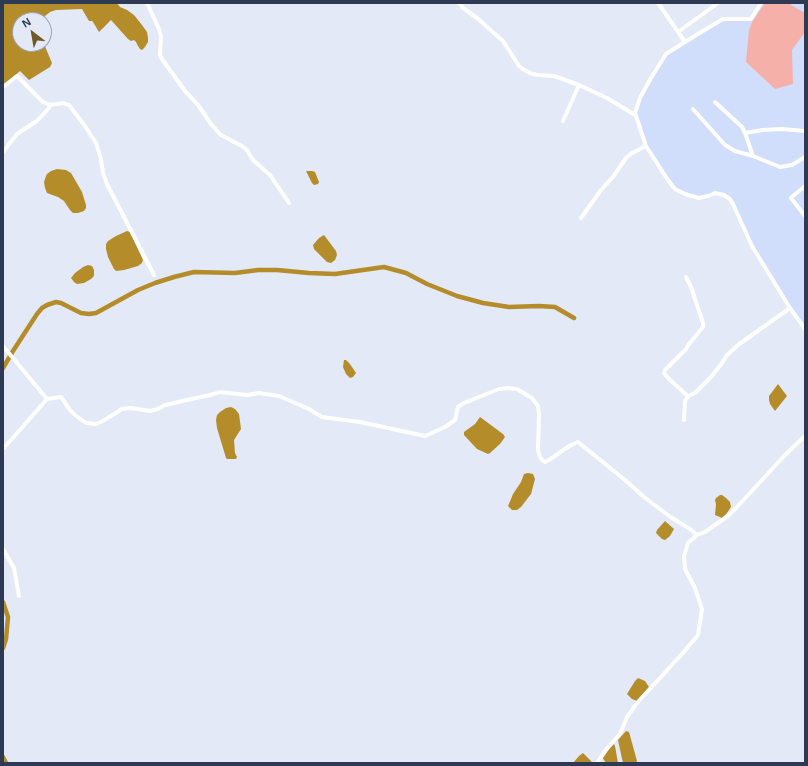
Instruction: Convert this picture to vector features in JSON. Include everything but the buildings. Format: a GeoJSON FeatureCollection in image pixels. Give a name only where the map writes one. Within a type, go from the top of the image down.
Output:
{"type":"FeatureCollection","features":[{"type":"Feature","properties":{"kind":"street"},"geometry":{"type":"LineString","coordinates":[[147,3],[161,36],[160,55],[171,72],[221,135],[247,150],[254,160],[270,175],[288,203]]}},
{"type":"Feature","properties":{"kind":"street"},"geometry":{"type":"LineString","coordinates":[[459,3],[463,8],[504,41],[519,66],[523,69],[530,73],[554,76],[579,86],[607,98],[635,115]]}},
{"type":"Feature","properties":{"kind":"street"},"geometry":{"type":"LineString","coordinates":[[658,3],[685,42]]}},
{"type":"Feature","properties":{"kind":"street"},"geometry":{"type":"LineString","coordinates":[[678,32],[718,3]]}},
{"type":"Feature","properties":{"kind":"street"},"geometry":{"type":"LineString","coordinates":[[761,3],[752,19],[723,19],[666,54],[640,98],[635,115],[646,146],[675,189],[699,198],[715,193],[730,198],[752,246],[790,308],[805,329]]}},
{"type":"Feature","properties":{"kind":"street"},"geometry":{"type":"LineString","coordinates":[[3,87],[17,76],[43,102],[50,105],[63,103],[69,105],[96,143],[101,159],[102,173],[154,275]]}},
{"type":"Feature","properties":{"kind":"street"},"geometry":{"type":"LineString","coordinates":[[563,121],[579,86]]}},
{"type":"Feature","properties":{"kind":"street"},"geometry":{"type":"LineString","coordinates":[[715,102],[742,127],[753,156]]}},
{"type":"Feature","properties":{"kind":"street"},"geometry":{"type":"LineString","coordinates":[[3,152],[17,134],[44,115],[50,105]]}},
{"type":"Feature","properties":{"kind":"street"},"geometry":{"type":"LineString","coordinates":[[692,109],[725,145],[735,151],[753,156],[780,167],[792,165],[805,157]]}},
{"type":"Feature","properties":{"kind":"street"},"geometry":{"type":"LineString","coordinates":[[745,133],[782,129],[805,131]]}},
{"type":"Feature","properties":{"kind":"street"},"geometry":{"type":"LineString","coordinates":[[581,218],[626,158],[632,153],[646,146]]}},
{"type":"Feature","properties":{"kind":"street"},"geometry":{"type":"LineString","coordinates":[[805,186],[792,198],[805,216]]}},
{"type":"Feature","properties":{"kind":"street"},"geometry":{"type":"LineString","coordinates":[[686,277],[703,323],[703,327],[686,349],[664,371],[664,373],[688,396]]}},
{"type":"Feature","properties":{"kind":"street"},"geometry":{"type":"LineString","coordinates":[[684,420],[685,402],[688,396],[695,393],[711,377],[726,356],[738,345],[790,308]]}},
{"type":"Feature","properties":{"kind":"street"},"geometry":{"type":"LineString","coordinates":[[4,348],[47,399]]}},
{"type":"Feature","properties":{"kind":"street"},"geometry":{"type":"LineString","coordinates":[[3,449],[47,399],[61,397],[75,416],[86,423],[96,424],[122,409],[131,408],[150,411],[158,409],[164,405],[219,392],[247,395],[259,392],[279,396],[322,416],[360,422],[425,436],[445,428],[455,420],[458,407],[464,403],[499,389],[517,389],[532,398],[538,406],[538,450],[543,461],[545,462],[549,460],[578,442],[644,497],[697,535]]}},
{"type":"Feature","properties":{"kind":"street"},"geometry":{"type":"LineString","coordinates":[[597,763],[608,747],[620,734],[627,717],[637,703],[698,635],[702,609],[695,588],[685,570],[684,556],[688,543],[697,535],[705,532],[728,516],[738,507],[785,455],[805,436]]}},
{"type":"Feature","properties":{"kind":"street"},"geometry":{"type":"LineString","coordinates":[[3,549],[14,568],[19,596]]}},
{"type":"Feature","properties":{"kind":"shaded area"},"geometry":{"type":"Polygon","coordinates":[[[3,3],[117,3],[120,7],[134,15],[147,32],[148,42],[142,50],[134,40],[131,41],[128,39],[111,20],[99,32],[93,22],[89,21],[82,9],[56,10],[50,12],[12,12],[12,52],[47,52],[52,63],[50,67],[29,80],[20,71],[3,86],[3,3]]]}},
{"type":"Feature","properties":{"kind":"shaded area"},"geometry":{"type":"Polygon","coordinates":[[[762,3],[805,3],[805,327],[753,245],[730,198],[715,193],[700,198],[675,189],[648,147],[635,113],[640,98],[667,55],[723,20],[752,19],[762,3]]]}},
{"type":"Feature","properties":{"kind":"shaded area"},"geometry":{"type":"Polygon","coordinates":[[[765,3],[792,3],[791,5],[805,13],[805,32],[792,50],[793,84],[775,89],[746,62],[749,30],[752,22],[765,3]]]}},
{"type":"Feature","properties":{"kind":"shaded area"},"geometry":{"type":"Polygon","coordinates":[[[57,169],[66,170],[71,173],[82,192],[86,205],[84,211],[73,213],[64,201],[47,193],[44,182],[46,176],[51,171],[57,169]]]}},
{"type":"Feature","properties":{"kind":"shaded area"},"geometry":{"type":"Polygon","coordinates":[[[306,171],[315,172],[319,182],[318,184],[314,185],[312,183],[306,171]]]}},
{"type":"Feature","properties":{"kind":"shaded area"},"geometry":{"type":"Polygon","coordinates":[[[127,231],[130,232],[143,260],[138,266],[116,271],[108,257],[106,244],[116,236],[127,231]]]}},
{"type":"Feature","properties":{"kind":"shaded area"},"geometry":{"type":"Polygon","coordinates":[[[324,235],[336,251],[337,255],[335,260],[331,263],[327,262],[314,249],[313,245],[324,235]]]}},
{"type":"Feature","properties":{"kind":"shaded area"},"geometry":{"type":"Polygon","coordinates":[[[88,265],[92,266],[94,276],[84,283],[77,284],[74,282],[71,278],[75,273],[88,265]]]}},
{"type":"Feature","properties":{"kind":"shaded area"},"geometry":{"type":"Polygon","coordinates":[[[344,360],[350,364],[356,373],[353,377],[350,378],[346,374],[343,367],[344,360]]]}},
{"type":"Feature","properties":{"kind":"shaded area"},"geometry":{"type":"Polygon","coordinates":[[[778,384],[787,396],[775,411],[770,404],[769,396],[778,384]]]}},
{"type":"Feature","properties":{"kind":"shaded area"},"geometry":{"type":"Polygon","coordinates":[[[231,407],[239,414],[241,429],[234,440],[235,453],[237,457],[236,459],[226,458],[216,420],[217,415],[220,412],[231,407]]]}},
{"type":"Feature","properties":{"kind":"shaded area"},"geometry":{"type":"Polygon","coordinates":[[[480,417],[505,437],[500,444],[488,454],[477,449],[464,435],[464,432],[475,424],[480,417]]]}},
{"type":"Feature","properties":{"kind":"shaded area"},"geometry":{"type":"Polygon","coordinates":[[[524,474],[533,474],[535,479],[531,494],[521,507],[517,510],[512,510],[508,506],[513,494],[521,482],[524,474]]]}},
{"type":"Feature","properties":{"kind":"shaded area"},"geometry":{"type":"Polygon","coordinates":[[[720,495],[730,502],[731,507],[722,518],[715,515],[715,500],[720,495]]]}},
{"type":"Feature","properties":{"kind":"shaded area"},"geometry":{"type":"Polygon","coordinates":[[[665,521],[674,529],[670,536],[665,540],[656,533],[665,521]]]}},
{"type":"Feature","properties":{"kind":"shaded area"},"geometry":{"type":"Polygon","coordinates":[[[638,678],[645,681],[649,687],[637,701],[632,699],[627,694],[638,678]]]}},
{"type":"Feature","properties":{"kind":"shaded area"},"geometry":{"type":"Polygon","coordinates":[[[626,731],[629,732],[637,761],[636,763],[623,763],[618,740],[626,731]]]}},
{"type":"Feature","properties":{"kind":"shaded area"},"geometry":{"type":"Polygon","coordinates":[[[614,744],[618,763],[606,763],[602,757],[614,744]]]}},
{"type":"Feature","properties":{"kind":"shaded area"},"geometry":{"type":"Polygon","coordinates":[[[583,753],[592,763],[573,763],[579,756],[583,753]]]}},
{"type":"Feature","properties":{"kind":"waterway"},"geometry":{"type":"LineString","coordinates":[[3,368],[37,314],[47,305],[56,302],[81,313],[96,313],[138,290],[155,283],[194,272],[235,273],[258,270],[277,270],[335,274],[384,267],[406,273],[427,284],[457,296],[483,303],[509,307],[555,307],[574,318]]}},
{"type":"Feature","properties":{"kind":"waterway"},"geometry":{"type":"LineString","coordinates":[[3,602],[8,617],[6,639],[3,648]]}},
{"type":"Feature","properties":{"kind":"waterway"},"geometry":{"type":"LineString","coordinates":[[3,757],[6,763]]}}]}
